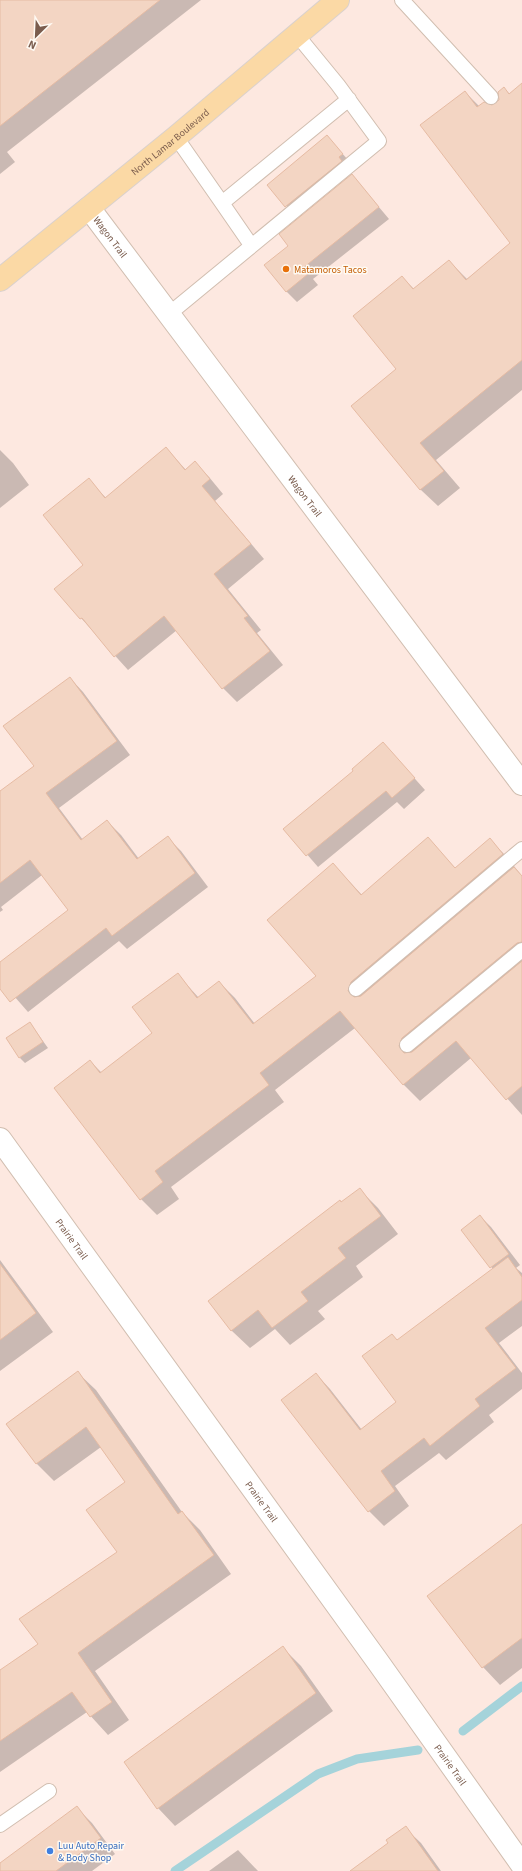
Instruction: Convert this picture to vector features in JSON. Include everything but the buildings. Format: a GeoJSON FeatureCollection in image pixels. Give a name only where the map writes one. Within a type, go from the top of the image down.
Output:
{"type":"FeatureCollection","features":[{"type":"Feature","properties":{"kind":"main road","name":"North Lamar Boulevard"},"geometry":{"type":"LineString","coordinates":[[0,280],[176,137],[338,0]]}},
{"type":"Feature","properties":{"kind":"street","name":"Wagon Trail"},"geometry":{"type":"LineString","coordinates":[[89,208],[522,784]]}},
{"type":"Feature","properties":{"kind":"street","name":"Prairie Trail"},"geometry":{"type":"LineString","coordinates":[[0,1139],[378,1662],[522,1865]]}},
{"type":"Feature","properties":{"kind":"lane"},"geometry":{"type":"LineString","coordinates":[[402,0],[491,97]]}},
{"type":"Feature","properties":{"kind":"lane"},"geometry":{"type":"LineString","coordinates":[[169,314],[379,141],[349,99],[297,34]]}},
{"type":"Feature","properties":{"kind":"lane"},"geometry":{"type":"LineString","coordinates":[[222,202],[349,99]]}},
{"type":"Feature","properties":{"kind":"lane"},"geometry":{"type":"LineString","coordinates":[[176,137],[252,246]]}},
{"type":"Feature","properties":{"kind":"lane"},"geometry":{"type":"LineString","coordinates":[[356,989],[522,849]]}},
{"type":"Feature","properties":{"kind":"lane"},"geometry":{"type":"LineString","coordinates":[[407,1045],[522,950]]}},
{"type":"Feature","properties":{"kind":"lane"},"geometry":{"type":"LineString","coordinates":[[0,1824],[49,1791]]}},
{"type":"Feature","properties":{"kind":"shaded area"},"geometry":{"type":"Polygon","coordinates":[[[0,0],[522,0],[522,1871],[0,1871],[0,0]]]}},
{"type":"Feature","properties":{"kind":"waterway"},"geometry":{"type":"LineString","coordinates":[[463,1731],[522,1686]]}},
{"type":"Feature","properties":{"kind":"waterway"},"geometry":{"type":"LineString","coordinates":[[175,1871],[318,1774],[357,1759],[418,1750]]}},
{"type":"Feature","properties":{"kind":"place","name":"Matamoros Tacos"},"geometry":{"type":"Point","coordinates":[286,269]}},
{"type":"Feature","properties":{"kind":"place","name":"Luu Auto Repair & Body Shop"},"geometry":{"type":"Point","coordinates":[50,1851]}}]}
